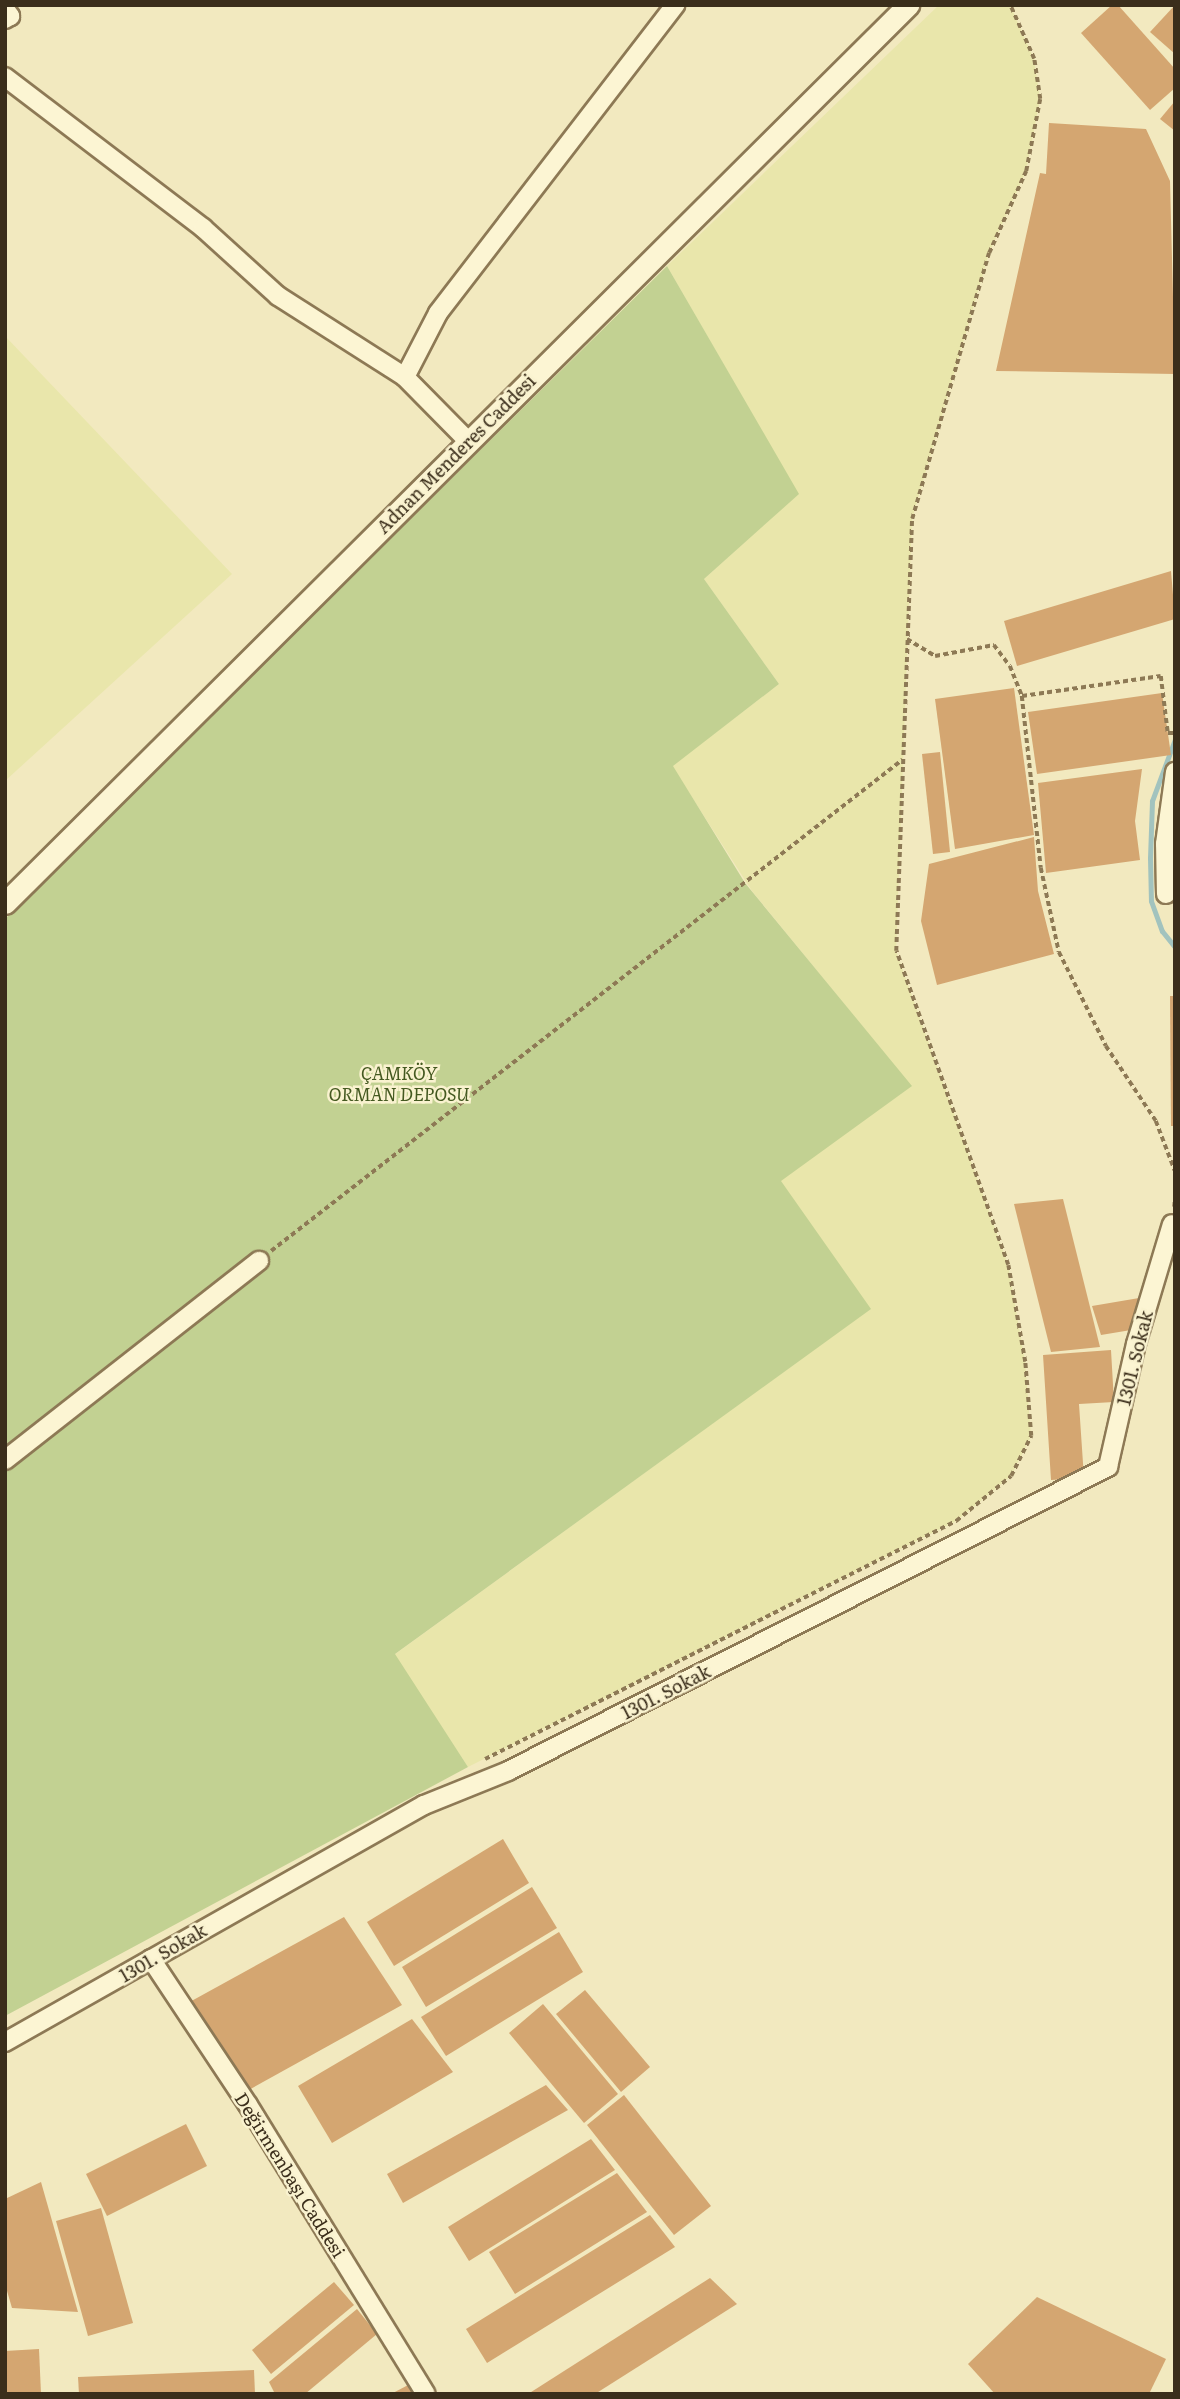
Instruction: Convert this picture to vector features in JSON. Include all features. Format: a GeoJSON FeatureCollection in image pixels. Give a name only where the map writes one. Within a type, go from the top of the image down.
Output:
{"type":"FeatureCollection","features":[{"type":"Feature","properties":{"kind":"street"},"geometry":{"type":"LineString","coordinates":[[405,377],[438,313],[675,5]]}},
{"type":"Feature","properties":{"kind":"street","name":"Adnan Menderes Caddesi"},"geometry":{"type":"LineString","coordinates":[[5,903],[908,5]]}},
{"type":"Feature","properties":{"kind":"street"},"geometry":{"type":"LineString","coordinates":[[5,9],[10,16],[5,19]]}},
{"type":"Feature","properties":{"kind":"street"},"geometry":{"type":"LineString","coordinates":[[5,77],[203,228],[278,296],[405,377],[469,442]]}},
{"type":"Feature","properties":{"kind":"street"},"geometry":{"type":"LineString","coordinates":[[1166,894],[1165,844],[1175,772]]}},
{"type":"Feature","properties":{"kind":"street","name":"1301. Sokak"},"geometry":{"type":"LineString","coordinates":[[5,2042],[424,1805],[520,1765],[1108,1467],[1136,1344],[1172,1223]]}},
{"type":"Feature","properties":{"kind":"street"},"geometry":{"type":"LineString","coordinates":[[5,1460],[259,1261]]}},
{"type":"Feature","properties":{"kind":"street","name":"Değirmenbaşı Caddesi"},"geometry":{"type":"LineString","coordinates":[[151,1959],[248,2105],[426,2394]]}},
{"type":"Feature","properties":{"kind":"path"},"geometry":{"type":"LineString","coordinates":[[480,1761],[956,1521],[1011,1476],[1031,1436],[1025,1362],[1008,1265],[896,951],[912,519],[989,253],[1026,171],[1040,99],[1034,59],[1010,5]]}},
{"type":"Feature","properties":{"kind":"path"},"geometry":{"type":"LineString","coordinates":[[907,639],[935,656],[994,645],[1023,696],[1041,868],[1059,952],[1106,1046],[1156,1121],[1175,1171]]}},
{"type":"Feature","properties":{"kind":"path"},"geometry":{"type":"LineString","coordinates":[[1023,696],[1161,676],[1168,733],[1175,733]]}},
{"type":"Feature","properties":{"kind":"path"},"geometry":{"type":"LineString","coordinates":[[259,1261],[902,760]]}},
{"type":"Feature","properties":{"kind":"shaded area"},"geometry":{"type":"Polygon","coordinates":[[[939,5],[1010,5],[1034,59],[1040,99],[1026,171],[989,253],[912,519],[896,951],[1008,1265],[1025,1362],[1031,1436],[1011,1476],[956,1521],[468,1767],[394,1655],[870,1309],[780,1181],[911,1086],[752,891],[672,766],[779,684],[704,579],[798,494],[667,266],[939,5]]]}},
{"type":"Feature","properties":{"kind":"shaded area"},"geometry":{"type":"Polygon","coordinates":[[[5,336],[232,574],[5,781],[5,336]]]}},
{"type":"Feature","properties":{"kind":"green space","name":"ÇAMKÖY ORMAN DEPOSU"},"geometry":{"type":"Polygon","coordinates":[[[667,266],[799,494],[704,579],[779,684],[673,766],[745,883],[912,1086],[781,1181],[871,1309],[395,1654],[468,1767],[5,2016],[5,919],[667,266]]]}},
{"type":"Feature","properties":{"kind":"building"},"geometry":{"type":"Polygon","coordinates":[[[1112,5],[1118,5],[1175,69],[1175,88],[1150,110],[1081,33],[1112,5]]]}},
{"type":"Feature","properties":{"kind":"building"},"geometry":{"type":"Polygon","coordinates":[[[1175,5],[1175,54],[1150,32],[1175,5]]]}},
{"type":"Feature","properties":{"kind":"building"},"geometry":{"type":"Polygon","coordinates":[[[1175,101],[1175,131],[1160,119],[1175,101]]]}},
{"type":"Feature","properties":{"kind":"building"},"geometry":{"type":"Polygon","coordinates":[[[1049,123],[1146,129],[1170,181],[1175,374],[996,371],[1040,173],[1046,174],[1049,123]]]}},
{"type":"Feature","properties":{"kind":"building"},"geometry":{"type":"Polygon","coordinates":[[[1171,571],[1175,619],[1017,666],[1004,621],[1171,571]]]}},
{"type":"Feature","properties":{"kind":"building"},"geometry":{"type":"Polygon","coordinates":[[[1014,688],[1034,835],[955,849],[935,699],[1014,688]]]}},
{"type":"Feature","properties":{"kind":"building"},"geometry":{"type":"Polygon","coordinates":[[[1162,693],[1171,755],[1037,774],[1028,712],[1162,693]]]}},
{"type":"Feature","properties":{"kind":"building"},"geometry":{"type":"Polygon","coordinates":[[[940,752],[950,852],[933,854],[922,754],[940,752]]]}},
{"type":"Feature","properties":{"kind":"building"},"geometry":{"type":"Polygon","coordinates":[[[1142,769],[1135,821],[1140,860],[1046,873],[1038,783],[1142,769]]]}},
{"type":"Feature","properties":{"kind":"building"},"geometry":{"type":"Polygon","coordinates":[[[1034,837],[1038,891],[1054,954],[937,985],[921,921],[929,864],[1034,837]]]}},
{"type":"Feature","properties":{"kind":"building"},"geometry":{"type":"Polygon","coordinates":[[[1170,996],[1175,996],[1175,1126],[1171,1126],[1170,996]]]}},
{"type":"Feature","properties":{"kind":"building"},"geometry":{"type":"Polygon","coordinates":[[[1063,1199],[1100,1347],[1051,1352],[1014,1204],[1063,1199]]]}},
{"type":"Feature","properties":{"kind":"building"},"geometry":{"type":"Polygon","coordinates":[[[1145,1297],[1137,1329],[1101,1335],[1092,1306],[1145,1297]]]}},
{"type":"Feature","properties":{"kind":"building"},"geometry":{"type":"Polygon","coordinates":[[[1111,1350],[1114,1402],[1079,1404],[1084,1478],[1051,1480],[1043,1355],[1111,1350]]]}},
{"type":"Feature","properties":{"kind":"building"},"geometry":{"type":"Polygon","coordinates":[[[503,1839],[529,1883],[394,1966],[367,1922],[503,1839]]]}},
{"type":"Feature","properties":{"kind":"building"},"geometry":{"type":"Polygon","coordinates":[[[532,1887],[557,1928],[426,2007],[402,1967],[532,1887]]]}},
{"type":"Feature","properties":{"kind":"building"},"geometry":{"type":"Polygon","coordinates":[[[344,1917],[402,2005],[247,2091],[186,2004],[344,1917]]]}},
{"type":"Feature","properties":{"kind":"building"},"geometry":{"type":"Polygon","coordinates":[[[559,1932],[583,1972],[446,2056],[421,2017],[559,1932]]]}},
{"type":"Feature","properties":{"kind":"building"},"geometry":{"type":"Polygon","coordinates":[[[585,1990],[650,2067],[621,2092],[556,2014],[585,1990]]]}},
{"type":"Feature","properties":{"kind":"building"},"geometry":{"type":"Polygon","coordinates":[[[543,2004],[618,2094],[584,2123],[509,2033],[543,2004]]]}},
{"type":"Feature","properties":{"kind":"building"},"geometry":{"type":"Polygon","coordinates":[[[412,2019],[453,2072],[332,2143],[298,2086],[412,2019]]]}},
{"type":"Feature","properties":{"kind":"building"},"geometry":{"type":"Polygon","coordinates":[[[546,2085],[568,2110],[403,2203],[387,2174],[546,2085]]]}},
{"type":"Feature","properties":{"kind":"building"},"geometry":{"type":"Polygon","coordinates":[[[624,2095],[711,2206],[674,2235],[587,2125],[624,2095]]]}},
{"type":"Feature","properties":{"kind":"building"},"geometry":{"type":"Polygon","coordinates":[[[186,2124],[207,2166],[107,2216],[86,2174],[186,2124]]]}},
{"type":"Feature","properties":{"kind":"building"},"geometry":{"type":"Polygon","coordinates":[[[591,2139],[615,2170],[469,2261],[448,2227],[591,2139]]]}},
{"type":"Feature","properties":{"kind":"building"},"geometry":{"type":"Polygon","coordinates":[[[617,2173],[647,2212],[515,2294],[489,2252],[617,2173]]]}},
{"type":"Feature","properties":{"kind":"building"},"geometry":{"type":"Polygon","coordinates":[[[41,2182],[78,2312],[12,2308],[5,2284],[5,2199],[41,2182]]]}},
{"type":"Feature","properties":{"kind":"building"},"geometry":{"type":"Polygon","coordinates":[[[101,2208],[133,2323],[88,2336],[56,2221],[101,2208]]]}},
{"type":"Feature","properties":{"kind":"building"},"geometry":{"type":"Polygon","coordinates":[[[650,2215],[675,2247],[487,2363],[466,2329],[650,2215]]]}},
{"type":"Feature","properties":{"kind":"building"},"geometry":{"type":"Polygon","coordinates":[[[710,2278],[737,2304],[595,2394],[528,2394],[710,2278]]]}},
{"type":"Feature","properties":{"kind":"building"},"geometry":{"type":"Polygon","coordinates":[[[334,2282],[354,2305],[271,2374],[252,2350],[334,2282]]]}},
{"type":"Feature","properties":{"kind":"building"},"geometry":{"type":"Polygon","coordinates":[[[1037,2297],[1166,2359],[1149,2394],[995,2394],[968,2364],[1037,2297]]]}},
{"type":"Feature","properties":{"kind":"building"},"geometry":{"type":"Polygon","coordinates":[[[357,2309],[377,2334],[305,2394],[275,2394],[269,2382],[357,2309]]]}},
{"type":"Feature","properties":{"kind":"building"},"geometry":{"type":"Polygon","coordinates":[[[39,2349],[41,2394],[5,2394],[5,2351],[39,2349]]]}},
{"type":"Feature","properties":{"kind":"building"},"geometry":{"type":"Polygon","coordinates":[[[254,2370],[255,2394],[79,2394],[78,2377],[254,2370]]]}},
{"type":"Feature","properties":{"kind":"building"},"geometry":{"type":"Polygon","coordinates":[[[412,2383],[417,2394],[391,2394],[412,2383]]]}},
{"type":"Feature","properties":{"kind":"waterway"},"geometry":{"type":"LineString","coordinates":[[1175,739],[1152,801],[1150,858],[1151,901],[1162,931],[1175,947]]}}]}
